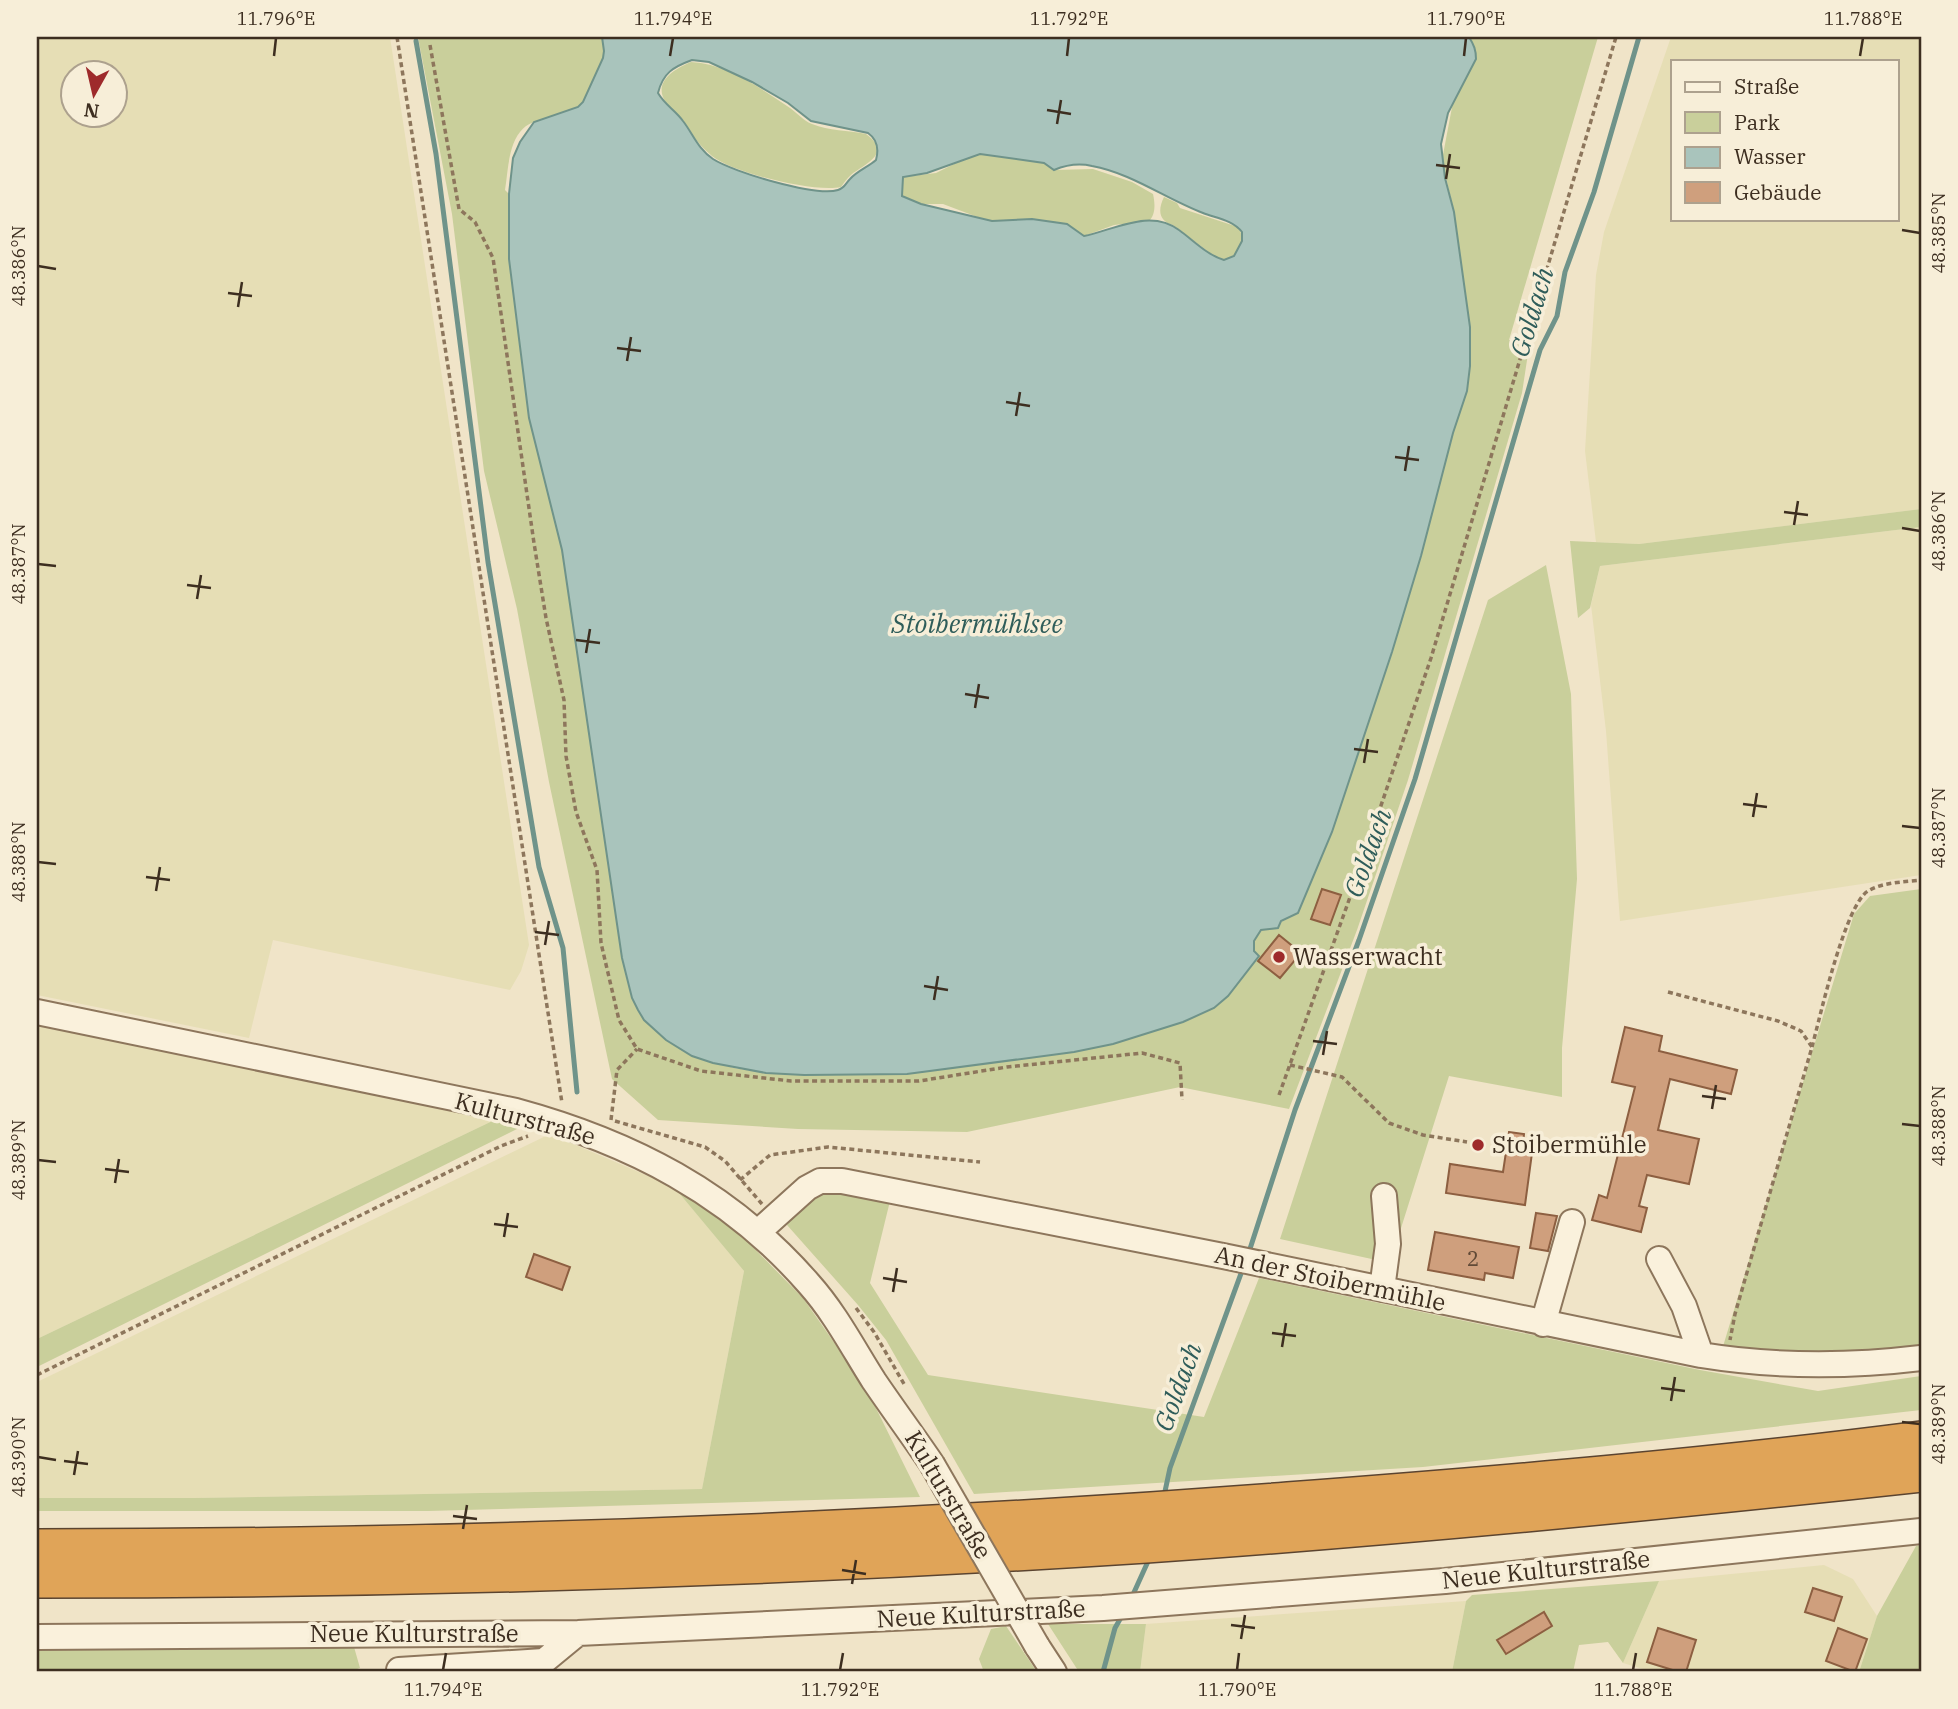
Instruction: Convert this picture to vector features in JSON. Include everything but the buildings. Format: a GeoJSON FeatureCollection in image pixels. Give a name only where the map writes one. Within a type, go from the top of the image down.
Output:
{"type":"FeatureCollection","features":[{"type":"Feature","properties":{"kind":"highway"},"geometry":{"type":"LineString","coordinates":[[37,1578],[339,1576],[636,1569],[934,1556],[1476,1487],[1694,1467],[1921,1440]]}},
{"type":"Feature","properties":{"kind":"highway"},"geometry":{"type":"LineString","coordinates":[[37,1548],[349,1545],[637,1538],[928,1525],[1159,1527],[1495,1517],[1921,1473]]}},
{"type":"Feature","properties":{"kind":"street","name":"Kulturstraße"},"geometry":{"type":"LineString","coordinates":[[37,1012],[516,1111],[562,1124],[649,1159],[765,1224],[849,1338],[932,1464],[1054,1672]]}},
{"type":"Feature","properties":{"kind":"street","name":"An der Stoibermühle"},"geometry":{"type":"LineString","coordinates":[[765,1224],[813,1184],[820,1181],[842,1181],[1729,1360],[1817,1366],[1921,1358]]}},
{"type":"Feature","properties":{"kind":"street"},"geometry":{"type":"LineString","coordinates":[[1382,1289],[1388,1244],[1384,1196]]}},
{"type":"Feature","properties":{"kind":"street"},"geometry":{"type":"LineString","coordinates":[[1543,1324],[1572,1222]]}},
{"type":"Feature","properties":{"kind":"street"},"geometry":{"type":"LineString","coordinates":[[1659,1258],[1684,1306],[1700,1355]]}},
{"type":"Feature","properties":{"kind":"street","name":"Neue Kulturstraße"},"geometry":{"type":"LineString","coordinates":[[37,1637],[578,1633],[1103,1608],[1445,1581],[1921,1531]]}},
{"type":"Feature","properties":{"kind":"street"},"geometry":{"type":"LineString","coordinates":[[399,1672],[544,1661],[578,1633]]}},
{"type":"Feature","properties":{"kind":"path"},"geometry":{"type":"LineString","coordinates":[[37,1375],[501,1146],[562,1124],[558,1064],[397,37]]}},
{"type":"Feature","properties":{"kind":"path"},"geometry":{"type":"LineString","coordinates":[[1279,1095],[1431,658],[1616,37]]}},
{"type":"Feature","properties":{"kind":"path"},"geometry":{"type":"LineString","coordinates":[[430,45],[459,209],[475,222],[493,258],[536,556],[564,699],[566,757],[576,812],[597,870],[601,943],[619,1020],[637,1049],[701,1070],[792,1081],[919,1081],[1007,1067],[1142,1053],[1180,1063],[1182,1100]]}},
{"type":"Feature","properties":{"kind":"path"},"geometry":{"type":"LineString","coordinates":[[1729,1360],[1735,1314],[1842,941],[1854,909],[1867,892],[1885,885],[1921,880]]}},
{"type":"Feature","properties":{"kind":"path"},"geometry":{"type":"LineString","coordinates":[[1668,992],[1778,1021],[1801,1031],[1812,1047]]}},
{"type":"Feature","properties":{"kind":"path"},"geometry":{"type":"LineString","coordinates":[[611,1120],[617,1070],[637,1049]]}},
{"type":"Feature","properties":{"kind":"path"},"geometry":{"type":"LineString","coordinates":[[1290,1065],[1342,1077],[1389,1123],[1423,1135],[1467,1142]]}},
{"type":"Feature","properties":{"kind":"path"},"geometry":{"type":"LineString","coordinates":[[599,1117],[705,1147],[725,1161],[740,1180],[765,1224]]}},
{"type":"Feature","properties":{"kind":"path"},"geometry":{"type":"LineString","coordinates":[[740,1180],[770,1155],[828,1147],[980,1161]]}},
{"type":"Feature","properties":{"kind":"shaded area"},"geometry":{"type":"Polygon","coordinates":[[[37,37],[390,37],[529,945],[521,971],[510,990],[273,940],[249,1038],[37,995],[37,37]]]}},
{"type":"Feature","properties":{"kind":"shaded area"},"geometry":{"type":"Polygon","coordinates":[[[1671,37],[1921,37],[1921,509],[1639,544],[1596,542],[1585,451],[1596,275],[1604,232],[1671,37]]]}},
{"type":"Feature","properties":{"kind":"shaded area"},"geometry":{"type":"Polygon","coordinates":[[[1921,527],[1921,875],[1620,921],[1606,731],[1591,605],[1600,566],[1921,527]]]}},
{"type":"Feature","properties":{"kind":"shaded area"},"geometry":{"type":"Polygon","coordinates":[[[37,1021],[507,1114],[37,1339],[37,1021]]]}},
{"type":"Feature","properties":{"kind":"shaded area"},"geometry":{"type":"Polygon","coordinates":[[[550,1134],[674,1187],[744,1271],[702,1489],[195,1498],[37,1498],[37,1382],[550,1134]]]}},
{"type":"Feature","properties":{"kind":"shaded area"},"geometry":{"type":"Polygon","coordinates":[[[1824,1565],[1853,1579],[1877,1616],[1859,1672],[1653,1672],[1623,1663],[1659,1581],[1824,1565]]]}},
{"type":"Feature","properties":{"kind":"shaded area"},"geometry":{"type":"Polygon","coordinates":[[[1466,1601],[1452,1672],[1140,1672],[1146,1624],[1466,1601]]]}},
{"type":"Feature","properties":{"kind":"green space"},"geometry":{"type":"Polygon","coordinates":[[[418,37],[602,37],[603,58],[586,98],[572,111],[533,122],[520,132],[511,152],[505,190],[509,194],[509,259],[529,418],[562,550],[622,958],[632,998],[644,1020],[667,1040],[692,1056],[734,1068],[766,1073],[907,1074],[1074,1052],[1113,1044],[1183,1022],[1197,1016],[1254,951],[1254,942],[1261,930],[1278,928],[1281,922],[1298,913],[1332,832],[1392,652],[1467,391],[1470,327],[1454,212],[1442,160],[1453,102],[1476,59],[1470,37],[1598,37],[1509,340],[1529,347],[1522,393],[1408,780],[1357,930],[1289,1109],[1180,1087],[967,1132],[798,1129],[658,1120],[612,1079],[549,782],[517,609],[484,471],[452,214],[418,37]]]}},
{"type":"Feature","properties":{"kind":"green space"},"geometry":{"type":"Polygon","coordinates":[[[691,62],[718,67],[743,78],[812,124],[866,134],[877,147],[877,152],[870,162],[850,176],[841,187],[794,184],[737,169],[712,156],[663,96],[663,83],[667,78],[691,62]]]}},
{"type":"Feature","properties":{"kind":"green space"},"geometry":{"type":"Polygon","coordinates":[[[980,154],[1044,163],[1054,170],[1093,169],[1132,182],[1153,194],[1153,215],[1149,221],[1114,225],[1084,236],[1032,219],[992,221],[943,204],[921,204],[902,196],[903,177],[936,173],[980,154]]]}},
{"type":"Feature","properties":{"kind":"green space"},"geometry":{"type":"Polygon","coordinates":[[[1164,197],[1177,203],[1180,208],[1238,227],[1241,242],[1234,256],[1218,259],[1164,221],[1160,210],[1164,197]]]}},
{"type":"Feature","properties":{"kind":"green space"},"geometry":{"type":"Polygon","coordinates":[[[1921,509],[1921,527],[1600,566],[1590,608],[1578,618],[1570,541],[1639,544],[1921,509]]]}},
{"type":"Feature","properties":{"kind":"green space"},"geometry":{"type":"Polygon","coordinates":[[[1546,565],[1571,694],[1577,879],[1562,1048],[1562,1097],[1449,1076],[1390,1263],[1280,1239],[1488,600],[1546,565]]]}},
{"type":"Feature","properties":{"kind":"green space"},"geometry":{"type":"Polygon","coordinates":[[[1921,889],[1921,1349],[1830,1360],[1721,1353],[1854,914],[1870,896],[1921,889]]]}},
{"type":"Feature","properties":{"kind":"green space"},"geometry":{"type":"Polygon","coordinates":[[[507,1114],[519,1128],[37,1367],[37,1339],[507,1114]]]}},
{"type":"Feature","properties":{"kind":"green space"},"geometry":{"type":"Polygon","coordinates":[[[674,1187],[739,1233],[803,1298],[866,1388],[920,1497],[428,1511],[37,1511],[37,1498],[195,1498],[702,1489],[744,1271],[674,1187]]]}},
{"type":"Feature","properties":{"kind":"green space"},"geometry":{"type":"Polygon","coordinates":[[[818,1191],[890,1201],[870,1283],[928,1375],[1204,1417],[1259,1278],[1700,1370],[1818,1391],[1921,1376],[1921,1410],[1423,1467],[974,1494],[886,1340],[787,1225],[788,1220],[818,1191]]]}},
{"type":"Feature","properties":{"kind":"green space"},"geometry":{"type":"Polygon","coordinates":[[[1921,1545],[1921,1672],[1859,1672],[1877,1616],[1916,1546],[1921,1545]]]}},
{"type":"Feature","properties":{"kind":"green space"},"geometry":{"type":"Polygon","coordinates":[[[1659,1581],[1623,1663],[1608,1642],[1579,1645],[1573,1672],[1452,1672],[1466,1601],[1472,1595],[1659,1581]]]}},
{"type":"Feature","properties":{"kind":"green space"},"geometry":{"type":"Polygon","coordinates":[[[1048,1624],[1146,1624],[1140,1672],[1079,1672],[1048,1624]]]}},
{"type":"Feature","properties":{"kind":"green space"},"geometry":{"type":"Polygon","coordinates":[[[1006,1626],[1037,1672],[984,1672],[979,1659],[991,1629],[1006,1626]]]}},
{"type":"Feature","properties":{"kind":"green space"},"geometry":{"type":"Polygon","coordinates":[[[352,1640],[360,1668],[349,1672],[37,1672],[37,1646],[352,1640]]]}},
{"type":"Feature","properties":{"kind":"water","name":"Stoibermühlsee"},"geometry":{"type":"Polygon","coordinates":[[[602,37],[1469,37],[1476,59],[1448,113],[1441,144],[1445,178],[1454,212],[1470,327],[1467,391],[1392,652],[1332,832],[1298,913],[1281,921],[1278,928],[1261,930],[1254,941],[1254,951],[1259,956],[1228,996],[1214,1008],[1183,1022],[1113,1044],[1074,1052],[907,1074],[766,1073],[713,1063],[692,1056],[666,1040],[644,1020],[632,998],[622,958],[562,550],[529,418],[509,259],[509,194],[513,158],[520,142],[534,122],[578,107],[583,102],[604,51],[602,37]],[[692,60],[670,72],[663,80],[658,93],[683,121],[703,151],[713,159],[775,182],[827,191],[842,188],[853,176],[876,160],[877,145],[868,133],[811,121],[788,103],[752,82],[709,62],[692,60]],[[980,154],[927,173],[903,177],[902,196],[921,204],[992,221],[1032,219],[1067,224],[1084,236],[1132,222],[1156,221],[1179,230],[1206,251],[1224,260],[1234,256],[1242,241],[1242,232],[1229,222],[1106,169],[1077,165],[1054,170],[1044,163],[980,154]]]}},
{"type":"Feature","properties":{"kind":"waterway","name":"Goldach"},"geometry":{"type":"LineString","coordinates":[[1248,1255],[1295,1110],[1359,940],[1415,779],[1540,350],[1557,316],[1565,272],[1594,192],[1639,37]]}},
{"type":"Feature","properties":{"kind":"waterway"},"geometry":{"type":"LineString","coordinates":[[416,41],[436,154],[488,562],[539,867],[563,948],[577,1092]]}},
{"type":"Feature","properties":{"kind":"waterway","name":"Goldach"},"geometry":{"type":"LineString","coordinates":[[1164,1496],[1170,1468],[1243,1268]]}},
{"type":"Feature","properties":{"kind":"waterway","name":"Goldach"},"geometry":{"type":"LineString","coordinates":[[1131,1599],[1150,1557]]}},
{"type":"Feature","properties":{"kind":"waterway","name":"Goldach"},"geometry":{"type":"LineString","coordinates":[[1103,1672],[1115,1628],[1123,1614]]}},
{"type":"Feature","properties":{"kind":"place","name":"Wasserwacht"},"geometry":{"type":"Point","coordinates":[1279,957]}},
{"type":"Feature","properties":{"kind":"place","name":"Stoibermühle"},"geometry":{"type":"Point","coordinates":[1478,1145]}}]}
